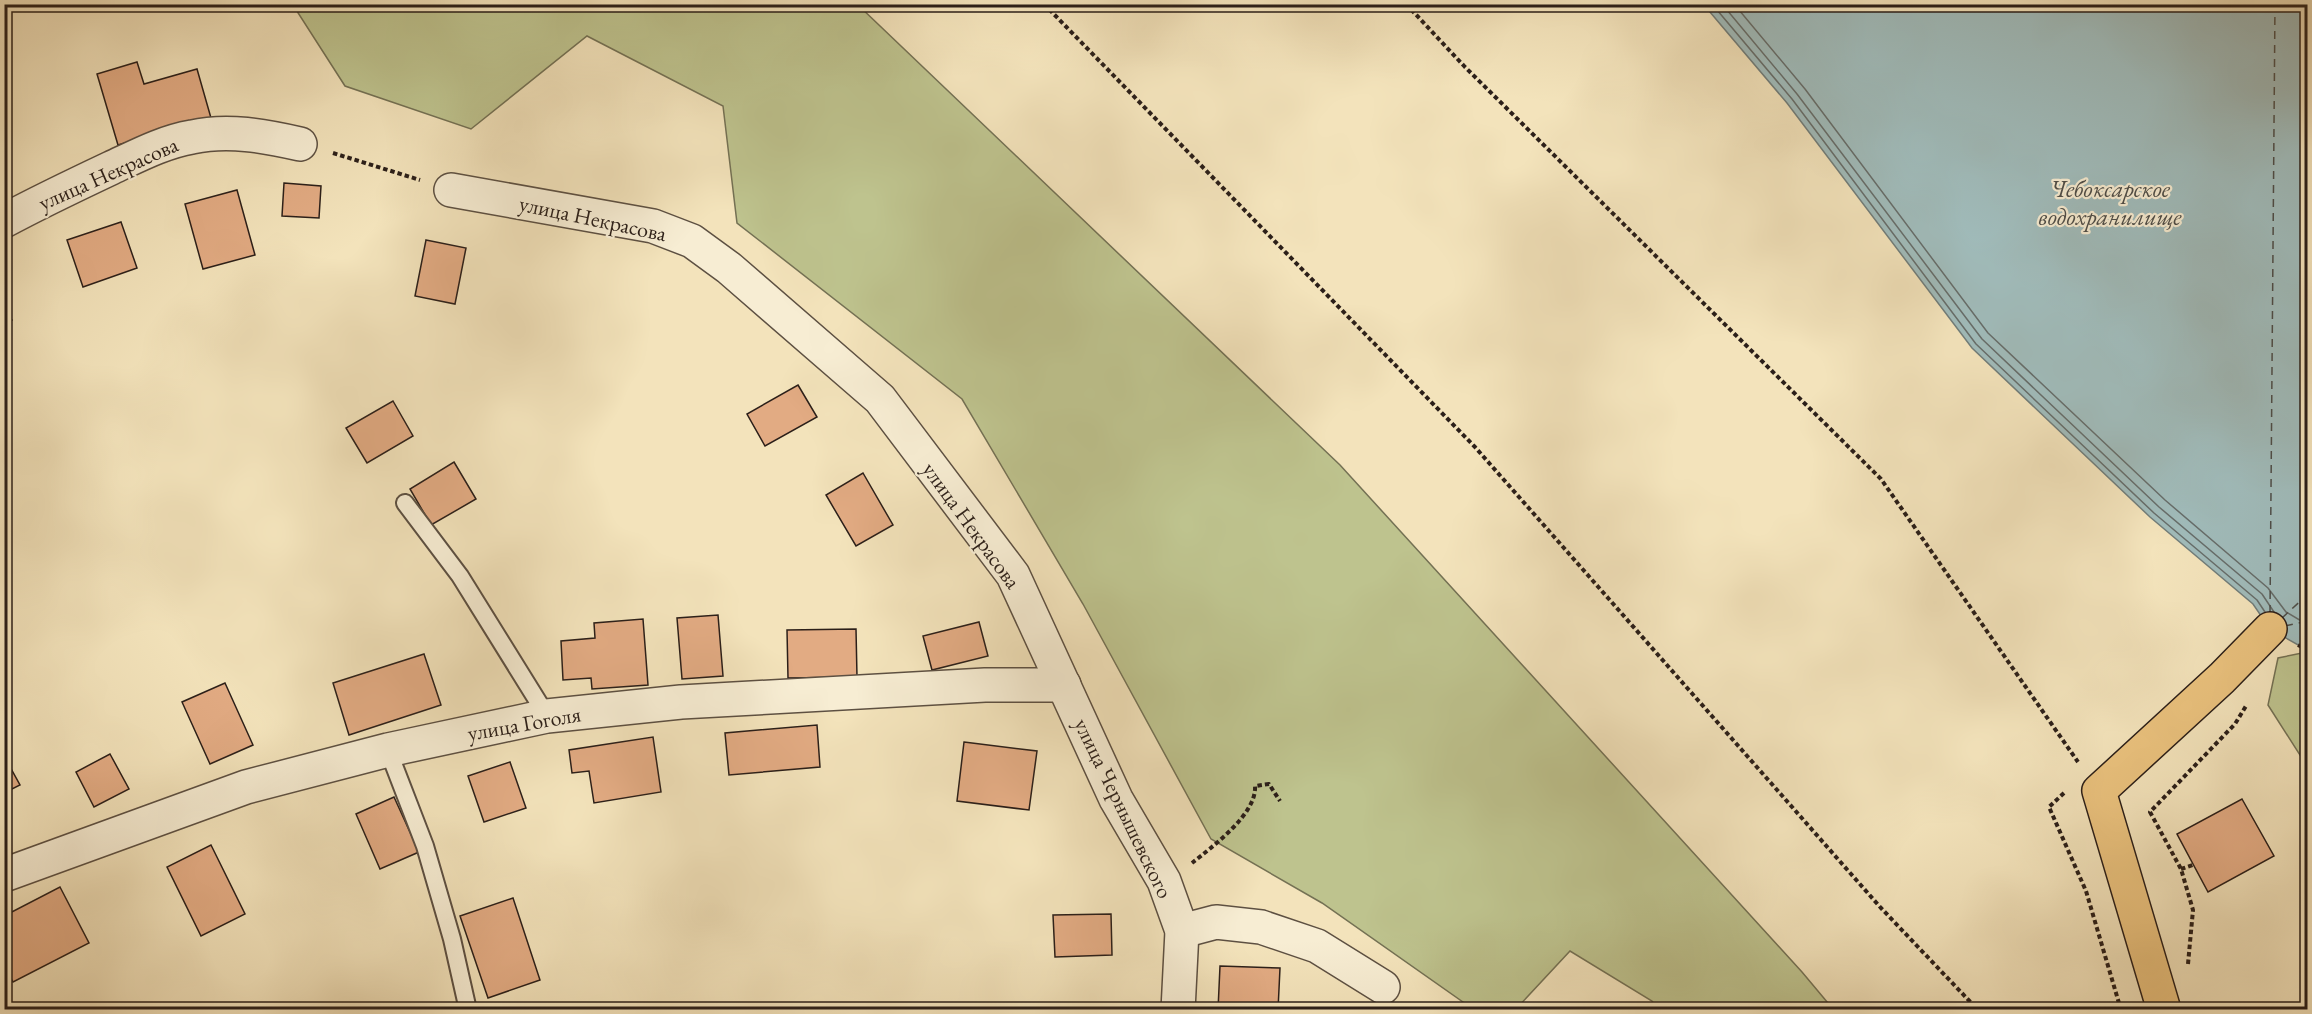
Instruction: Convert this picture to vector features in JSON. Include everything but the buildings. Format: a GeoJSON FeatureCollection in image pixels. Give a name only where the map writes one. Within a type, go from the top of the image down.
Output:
{"type":"FeatureCollection","features":[{"type":"Feature","properties":{"kind":"main road"},"geometry":{"type":"LineString","coordinates":[[2164,1010],[2099,791],[2222,678],[2270,629]]}},
{"type":"Feature","properties":{"kind":"street","name":"улица Некрасова"},"geometry":{"type":"LineString","coordinates":[[4,221],[54,194],[147,151],[192,136],[237,134],[272,137],[300,144]]}},
{"type":"Feature","properties":{"kind":"street","name":"улица Некрасова"},"geometry":{"type":"LineString","coordinates":[[451,190],[653,225],[692,241],[729,268],[880,399],[1013,575],[1064,685]]}},
{"type":"Feature","properties":{"kind":"street","name":"улица Гоголя"},"geometry":{"type":"LineString","coordinates":[[4,875],[246,787],[388,750],[547,716],[681,702],[985,685],[1064,685]]}},
{"type":"Feature","properties":{"kind":"street","name":"улица Чернышевского"},"geometry":{"type":"LineString","coordinates":[[1064,685],[1116,799],[1164,881],[1182,932],[1178,1010]]}},
{"type":"Feature","properties":{"kind":"street"},"geometry":{"type":"LineString","coordinates":[[1182,932],[1216,922],[1261,927],[1317,946],[1383,987]]}},
{"type":"Feature","properties":{"kind":"lane"},"geometry":{"type":"LineString","coordinates":[[405,503],[460,576],[547,716]]}},
{"type":"Feature","properties":{"kind":"lane"},"geometry":{"type":"LineString","coordinates":[[388,750],[425,846],[452,939],[468,1010]]}},
{"type":"Feature","properties":{"kind":"path"},"geometry":{"type":"LineString","coordinates":[[1044,4],[1475,447],[1881,908],[1978,1010]]}},
{"type":"Feature","properties":{"kind":"path"},"geometry":{"type":"LineString","coordinates":[[1406,4],[1465,68],[1881,479],[2099,791]]}},
{"type":"Feature","properties":{"kind":"path"},"geometry":{"type":"LineString","coordinates":[[300,144],[346,156],[451,190]]}},
{"type":"Feature","properties":{"kind":"path"},"geometry":{"type":"LineString","coordinates":[[2187,966],[2193,909],[2181,869],[2150,812],[2235,724],[2252,697]]}},
{"type":"Feature","properties":{"kind":"path"},"geometry":{"type":"LineString","coordinates":[[1185,868],[1233,830],[1256,795],[1255,786],[1269,784],[1280,801]]}},
{"type":"Feature","properties":{"kind":"path"},"geometry":{"type":"LineString","coordinates":[[2181,869],[2193,865]]}},
{"type":"Feature","properties":{"kind":"green space"},"geometry":{"type":"Polygon","coordinates":[[[293,5],[858,5],[1340,465],[1802,972],[1833,1009],[1658,1009],[1652,1001],[1570,951],[1516,1009],[1473,1009],[1322,903],[1211,839],[1083,604],[962,399],[737,223],[723,106],[587,36],[471,129],[345,86],[293,5]]]}},
{"type":"Feature","properties":{"kind":"green space"},"geometry":{"type":"Polygon","coordinates":[[[2308,652],[2307,766],[2268,705],[2278,658],[2308,652]]]}},
{"type":"Feature","properties":{"kind":"water","name":"Чебоксарское водохранилище"},"geometry":{"type":"Polygon","coordinates":[[[1704,5],[2307,5],[2307,650],[2270,629],[2253,604],[2150,517],[1972,348],[1787,103],[1704,5]]]}},
{"type":"Feature","properties":{"kind":"ferry route"},"geometry":{"type":"LineString","coordinates":[[2270,613],[2275,4]]}},
{"type":"Feature","properties":{"kind":"ferry route"},"geometry":{"type":"LineString","coordinates":[[2282,618],[2308,594]]}},
{"type":"Feature","properties":{"kind":"ferry route"},"geometry":{"type":"LineString","coordinates":[[2285,626],[2308,621]]}}]}
